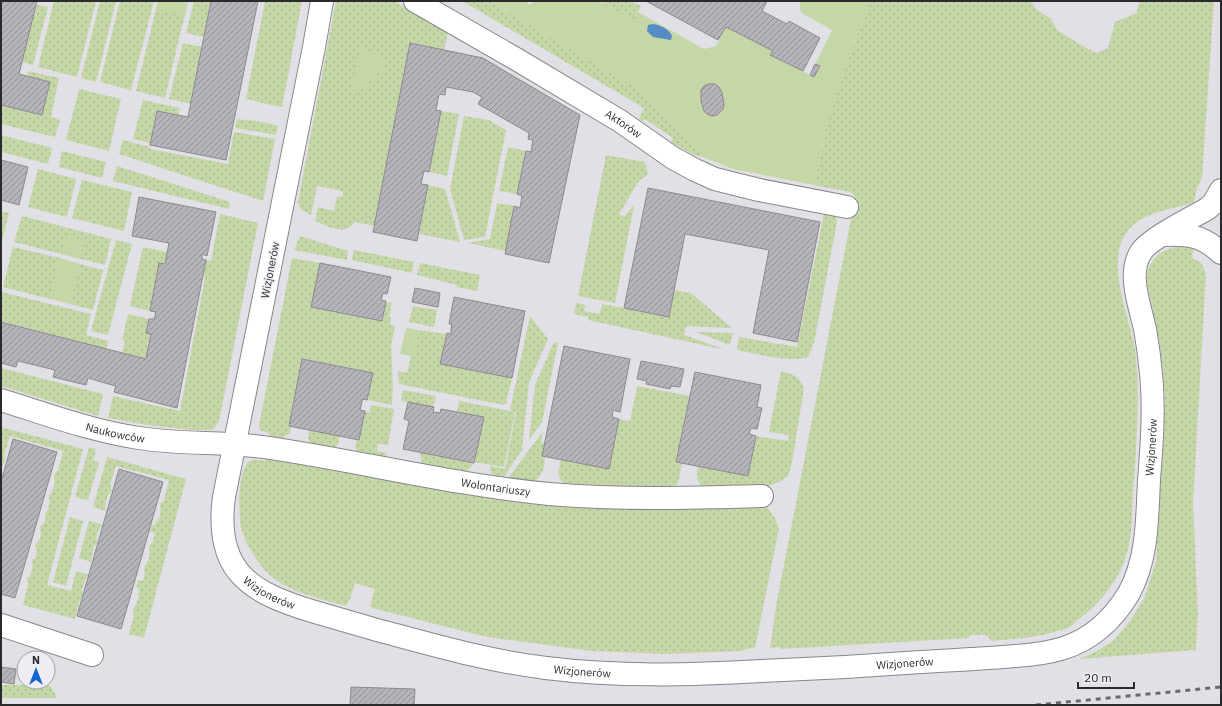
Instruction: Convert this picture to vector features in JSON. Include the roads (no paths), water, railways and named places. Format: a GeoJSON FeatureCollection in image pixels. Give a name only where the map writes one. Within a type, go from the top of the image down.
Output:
{"type":"FeatureCollection","features":[{"type":"Feature","properties":{"kind":"street","name":"Wizjonerów"},"geometry":{"type":"LineString","coordinates":[[322,1],[310,69],[224,497],[222,524],[225,543],[230,558],[240,574],[258,590],[279,601],[476,657],[541,668],[601,673],[657,675],[733,673],[840,668],[1040,654],[1067,647],[1083,640],[1104,625],[1113,616],[1127,596],[1138,573],[1145,543],[1153,403],[1150,361],[1136,292],[1136,264],[1140,254],[1147,244],[1207,209],[1213,204],[1221,190]]}},
{"type":"Feature","properties":{"kind":"street","name":"Aktorów"},"geometry":{"type":"LineString","coordinates":[[415,1],[516,59],[620,122],[673,158],[695,170],[715,179],[759,190],[847,207]]}},
{"type":"Feature","properties":{"kind":"street"},"geometry":{"type":"LineString","coordinates":[[1163,235],[1193,236],[1206,240],[1221,253]]}},
{"type":"Feature","properties":{"kind":"street","name":"Naukowców"},"geometry":{"type":"LineString","coordinates":[[1,400],[95,429],[138,438],[181,443],[234,444]]}},
{"type":"Feature","properties":{"kind":"street","name":"Wolontariuszy"},"geometry":{"type":"LineString","coordinates":[[234,444],[268,448],[505,489],[548,494],[685,498],[762,496]]}},
{"type":"Feature","properties":{"kind":"street"},"geometry":{"type":"LineString","coordinates":[[1,625],[92,655]]}},
{"type":"Feature","properties":{"kind":"water"},"geometry":{"type":"Polygon","coordinates":[[[653,24],[667,29],[672,36],[671,40],[653,37],[647,31],[648,25],[653,24]]]}},
{"type":"Feature","properties":{"kind":"railway"},"geometry":{"type":"LineString","coordinates":[[1036,705],[1221,687]]}}]}
